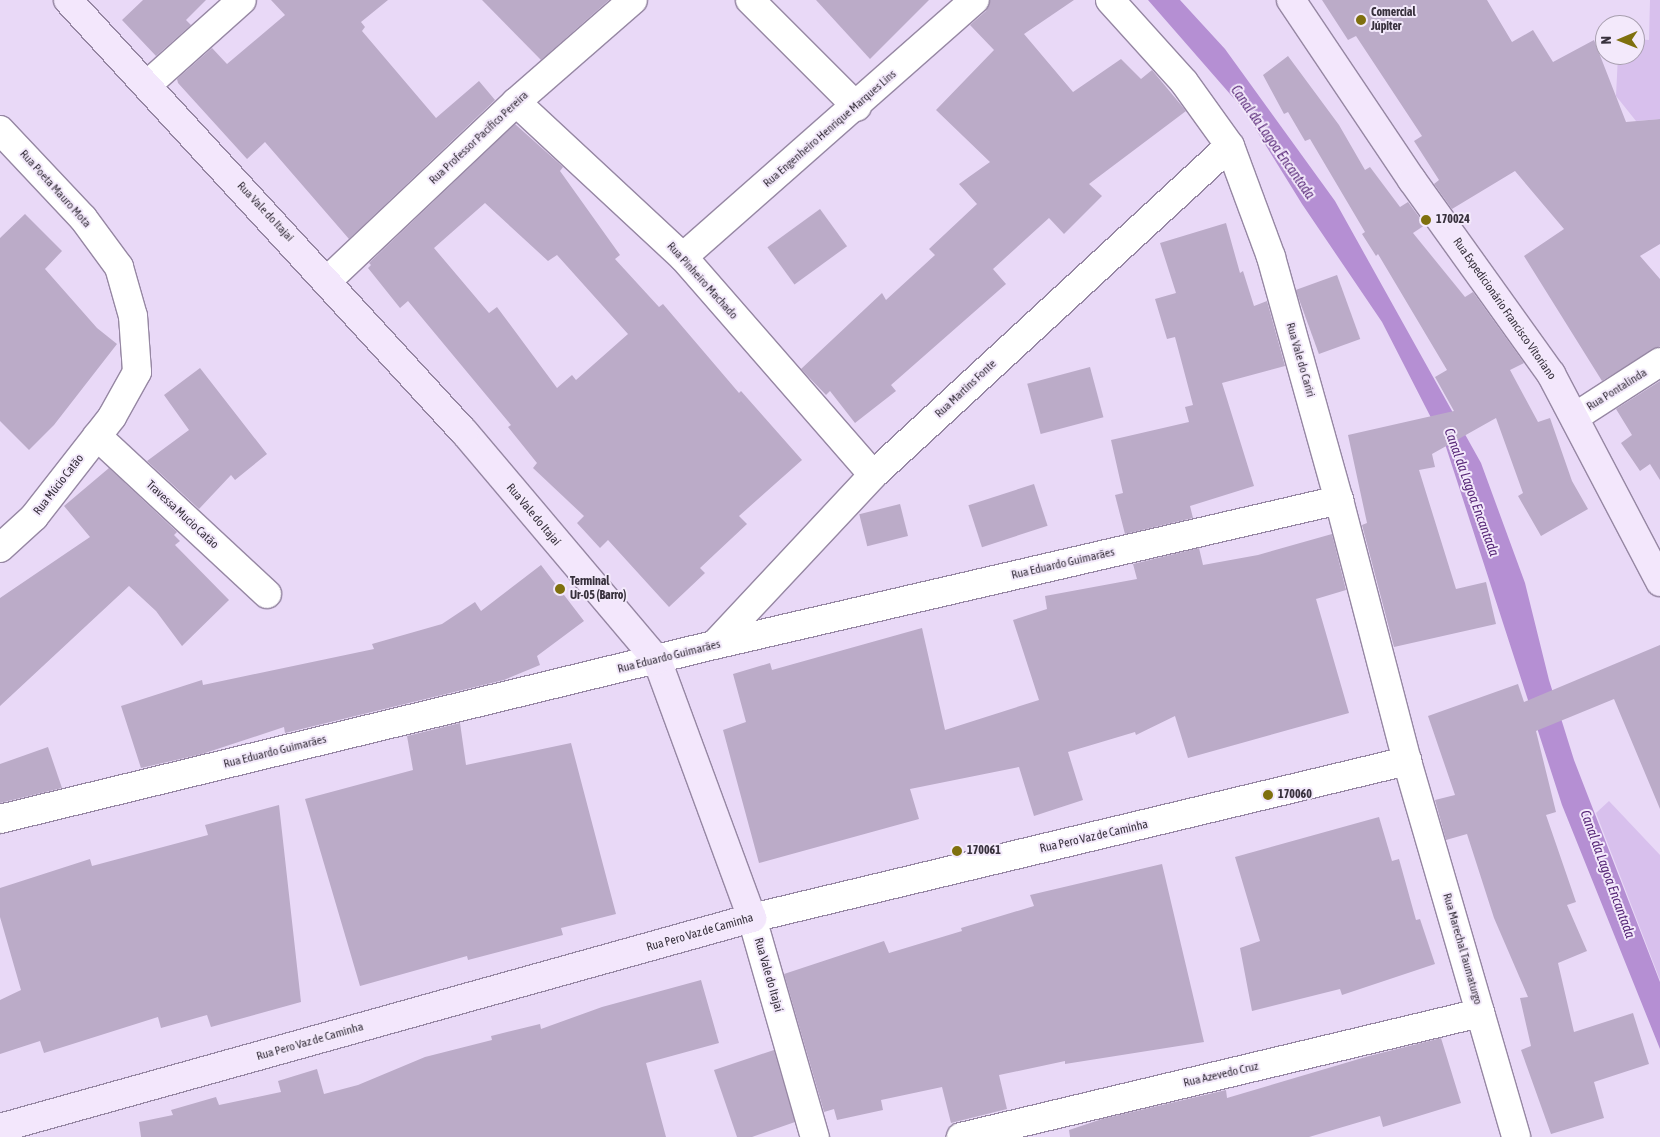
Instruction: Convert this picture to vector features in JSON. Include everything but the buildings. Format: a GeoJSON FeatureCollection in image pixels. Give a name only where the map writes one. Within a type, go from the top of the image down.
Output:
{"type":"FeatureCollection","features":[{"type":"Feature","properties":{"kind":"main road","name":"Rua Vale do Itajaí"},"geometry":{"type":"LineString","coordinates":[[68,0],[328,280],[464,432],[657,660],[752,918]]}},
{"type":"Feature","properties":{"kind":"main road","name":"Rua Expedicionário Francisco Vitoriano"},"geometry":{"type":"LineString","coordinates":[[1291,0],[1412,180],[1551,374],[1660,582]]}},
{"type":"Feature","properties":{"kind":"main road","name":"Rua Pero Vaz de Caminha"},"geometry":{"type":"LineString","coordinates":[[0,1128],[752,918]]}},
{"type":"Feature","properties":{"kind":"street"},"geometry":{"type":"LineString","coordinates":[[147,85],[242,0]]}},
{"type":"Feature","properties":{"kind":"street","name":"Rua Professor Pacifico Pereira"},"geometry":{"type":"LineString","coordinates":[[328,280],[516,102],[633,0]]}},
{"type":"Feature","properties":{"kind":"street"},"geometry":{"type":"LineString","coordinates":[[750,0],[857,107]]}},
{"type":"Feature","properties":{"kind":"street","name":"Rua Engenheiro Henrique Marques Lins"},"geometry":{"type":"LineString","coordinates":[[683,257],[857,107],[975,0]]}},
{"type":"Feature","properties":{"kind":"street","name":"Rua Vale do Cariri"},"geometry":{"type":"LineString","coordinates":[[1110,0],[1184,82],[1230,146],[1272,258],[1339,500],[1407,761]]}},
{"type":"Feature","properties":{"kind":"street","name":"Rua Pinheiro Machado"},"geometry":{"type":"LineString","coordinates":[[516,102],[683,257],[873,475]]}},
{"type":"Feature","properties":{"kind":"street","name":"Rua Poeta Mauro Mota"},"geometry":{"type":"LineString","coordinates":[[5,146],[83,218],[119,268],[133,316],[137,372],[105,426]]}},
{"type":"Feature","properties":{"kind":"street","name":"Rua Martins Fonte"},"geometry":{"type":"LineString","coordinates":[[714,644],[873,475],[1230,146]]}},
{"type":"Feature","properties":{"kind":"street","name":"Rua Pontalinda"},"geometry":{"type":"LineString","coordinates":[[1574,417],[1660,362]]}},
{"type":"Feature","properties":{"kind":"street","name":"Rua Múcio Catão"},"geometry":{"type":"LineString","coordinates":[[0,548],[34,517],[105,426]]}},
{"type":"Feature","properties":{"kind":"street","name":"Travessa Mucio Catão"},"geometry":{"type":"LineString","coordinates":[[105,426],[267,594]]}},
{"type":"Feature","properties":{"kind":"street","name":"Rua Eduardo Guimarães"},"geometry":{"type":"LineString","coordinates":[[0,819],[657,660],[714,644],[1339,500]]}},
{"type":"Feature","properties":{"kind":"street","name":"Rua Pero Vaz de Caminha"},"geometry":{"type":"LineString","coordinates":[[752,918],[1407,761]]}},
{"type":"Feature","properties":{"kind":"street","name":"Rua Marechal Taumaturgo"},"geometry":{"type":"LineString","coordinates":[[1407,761],[1516,1137]]}},
{"type":"Feature","properties":{"kind":"street","name":"Rua Vale do Itajaí"},"geometry":{"type":"LineString","coordinates":[[752,918],[815,1137]]}},
{"type":"Feature","properties":{"kind":"street","name":"Rua Azevedo Cruz"},"geometry":{"type":"LineString","coordinates":[[962,1137],[1480,1013]]}},
{"type":"Feature","properties":{"kind":"shaded area"},"geometry":{"type":"Polygon","coordinates":[[[1650,0],[1660,0],[1660,119],[1636,121],[1616,96],[1618,65],[1645,65],[1645,40],[1649,40],[1650,0]]]}},
{"type":"Feature","properties":{"kind":"shaded area"},"geometry":{"type":"Polygon","coordinates":[[[1609,801],[1660,855],[1660,980],[1596,813],[1609,801]]]}},
{"type":"Feature","properties":{"kind":"water","name":"Canal da Lagoa Encantada"},"geometry":{"type":"Polygon","coordinates":[[[1148,0],[1180,0],[1225,49],[1335,201],[1481,463],[1525,583],[1549,680],[1574,760],[1660,982],[1660,1049],[1562,805],[1446,447],[1382,322],[1302,204],[1244,110],[1148,0]]]}},
{"type":"Feature","properties":{"kind":"place","name":"Comercial Júpiter"},"geometry":{"type":"Point","coordinates":[1361,20]}},
{"type":"Feature","properties":{"kind":"place","name":"170024"},"geometry":{"type":"Point","coordinates":[1426,220]}},
{"type":"Feature","properties":{"kind":"place","name":"Terminal Ur-05 (Barro)"},"geometry":{"type":"Point","coordinates":[560,589]}},
{"type":"Feature","properties":{"kind":"place","name":"170060"},"geometry":{"type":"Point","coordinates":[1268,795]}},
{"type":"Feature","properties":{"kind":"place","name":"170061"},"geometry":{"type":"Point","coordinates":[957,851]}}]}
